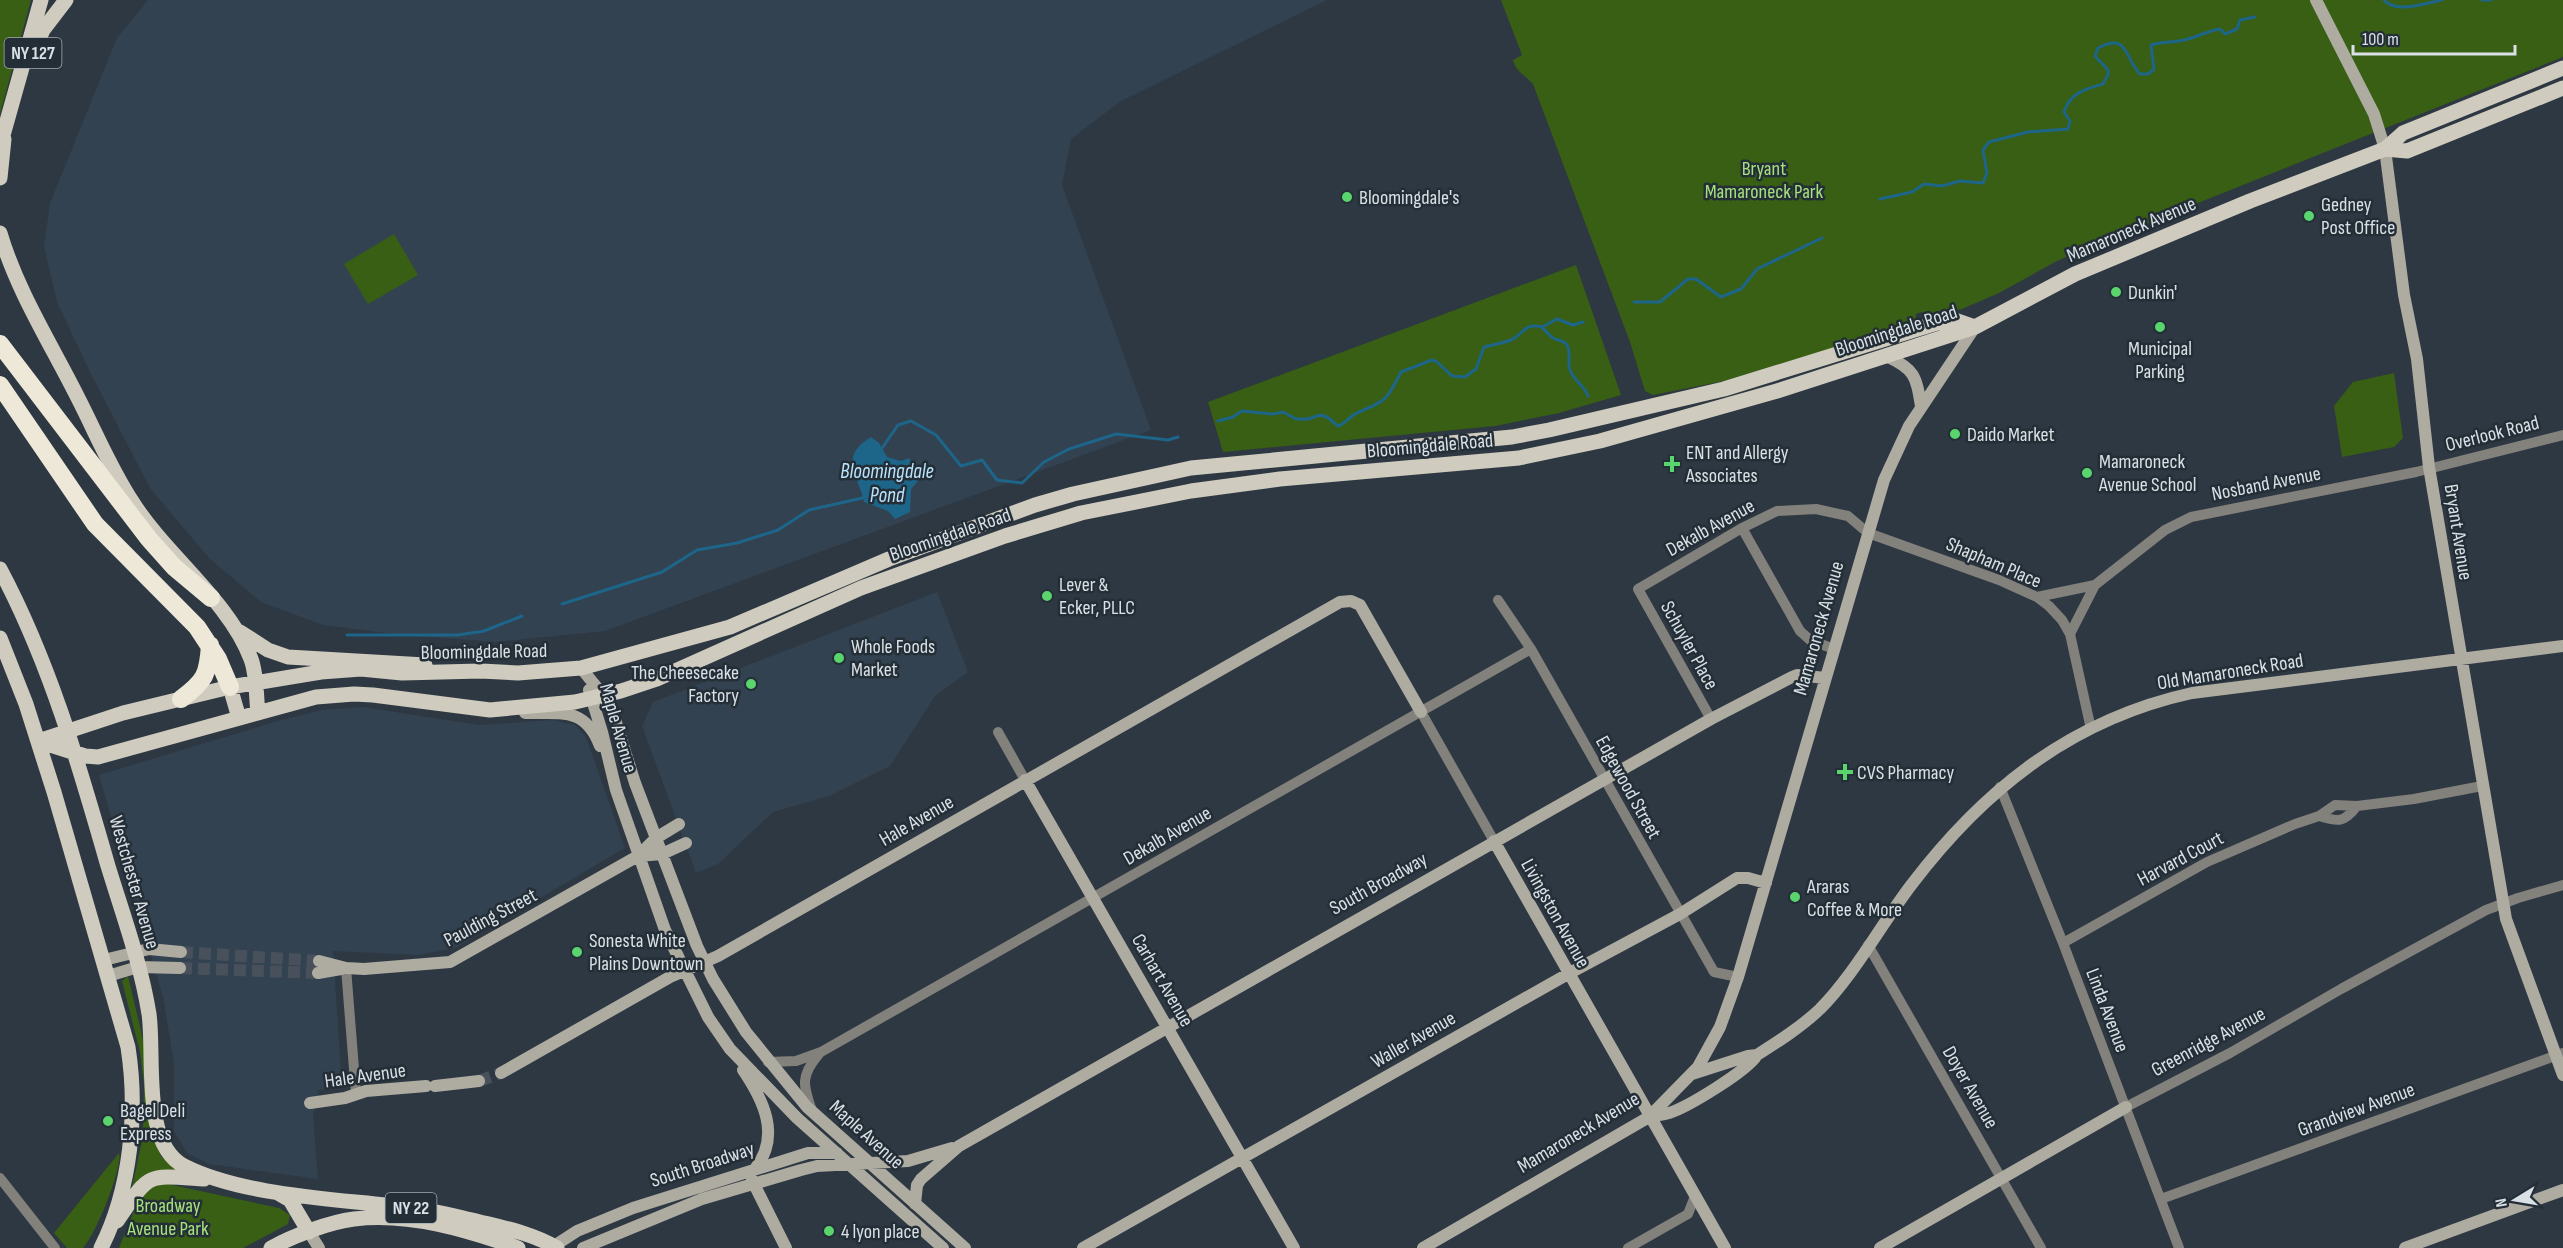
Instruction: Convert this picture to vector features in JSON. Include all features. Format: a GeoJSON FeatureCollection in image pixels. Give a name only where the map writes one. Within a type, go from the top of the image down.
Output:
{"type":"FeatureCollection","features":[{"type":"Feature","properties":{"kind":"highway"},"geometry":{"type":"LineString","coordinates":[[0,344],[149,539],[174,567],[211,598]]}},
{"type":"Feature","properties":{"kind":"highway"},"geometry":{"type":"LineString","coordinates":[[0,385],[95,524],[183,612],[210,645],[230,687]]}},
{"type":"Feature","properties":{"kind":"highway"},"geometry":{"type":"LineString","coordinates":[[181,699],[199,686],[205,677],[209,668],[210,645]]}},
{"type":"Feature","properties":{"kind":"main road"},"geometry":{"type":"LineString","coordinates":[[0,146],[41,0]]}},
{"type":"Feature","properties":{"kind":"main road","name":"NY 127"},"geometry":{"type":"LineString","coordinates":[[9,110],[43,30],[66,0]]}},
{"type":"Feature","properties":{"kind":"main road","name":"Mamaroneck Avenue"},"geometry":{"type":"LineString","coordinates":[[1975,327],[2075,274],[2250,201],[2385,149],[2403,133],[2563,68]]}},
{"type":"Feature","properties":{"kind":"main road","name":"Mamaroneck Avenue"},"geometry":{"type":"LineString","coordinates":[[2385,149],[2407,151],[2563,88]]}},
{"type":"Feature","properties":{"kind":"main road"},"geometry":{"type":"LineString","coordinates":[[0,177],[5,126]]}},
{"type":"Feature","properties":{"kind":"main road"},"geometry":{"type":"LineString","coordinates":[[0,233],[6,255],[37,320],[117,477],[143,518],[233,625],[249,639],[268,650],[288,657],[402,662],[482,671]]}},
{"type":"Feature","properties":{"kind":"main road","name":"Bloomingdale Road"},"geometry":{"type":"LineString","coordinates":[[38,741],[123,713],[230,687],[339,670],[361,669],[402,673],[482,671],[518,673],[581,668],[730,627],[881,562],[1073,494],[1202,467],[1490,439],[1540,432],[1724,389],[1937,323],[1955,320],[1975,327]]}},
{"type":"Feature","properties":{"kind":"main road","name":"Bloomingdale Road"},"geometry":{"type":"LineString","coordinates":[[38,741],[74,753],[98,757],[316,697],[354,694],[490,710],[575,702],[675,672],[835,598],[1080,513],[1148,498],[1270,480],[1510,459],[1565,450],[1689,417],[1975,327]]}},
{"type":"Feature","properties":{"kind":"main road","name":"Westchester Avenue"},"geometry":{"type":"LineString","coordinates":[[0,569],[19,605],[50,680],[68,732],[136,960],[149,1016],[157,1126],[163,1145],[174,1160],[183,1165],[228,1181]]}},
{"type":"Feature","properties":{"kind":"main road"},"geometry":{"type":"LineString","coordinates":[[233,625],[252,661],[258,713]]}},
{"type":"Feature","properties":{"kind":"main road"},"geometry":{"type":"LineString","coordinates":[[0,638],[38,741],[128,1047],[133,1107],[127,1163],[111,1229]]}},
{"type":"Feature","properties":{"kind":"main road"},"geometry":{"type":"LineString","coordinates":[[230,687],[239,718]]}},
{"type":"Feature","properties":{"kind":"main road","name":"NY 22"},"geometry":{"type":"LineString","coordinates":[[101,1248],[137,1190],[154,1178],[169,1176],[228,1181]]}},
{"type":"Feature","properties":{"kind":"main road","name":"South Broadway"},"geometry":{"type":"LineString","coordinates":[[228,1181],[266,1190],[342,1202],[429,1210],[505,1228],[554,1247]]}},
{"type":"Feature","properties":{"kind":"main road"},"geometry":{"type":"LineString","coordinates":[[266,1190],[290,1200],[309,1232]]}},
{"type":"Feature","properties":{"kind":"main road","name":"NY 22"},"geometry":{"type":"LineString","coordinates":[[271,1248],[293,1236],[353,1219],[387,1218],[453,1229],[518,1248]]}},
{"type":"Feature","properties":{"kind":"street","name":"Bryant Avenue"},"geometry":{"type":"LineString","coordinates":[[2316,0],[2374,114],[2385,149],[2417,359],[2429,467],[2506,919],[2559,1054],[2563,1075]]}},
{"type":"Feature","properties":{"kind":"street","name":"Mamaroneck Avenue"},"geometry":{"type":"LineString","coordinates":[[1423,1248],[1649,1117],[1691,1074],[1711,1046],[1738,977],[1868,533],[1891,464],[1921,406],[1975,327]]}},
{"type":"Feature","properties":{"kind":"street"},"geometry":{"type":"LineString","coordinates":[[1886,356],[1912,371],[1917,382],[1921,406]]}},
{"type":"Feature","properties":{"kind":"street","name":"Overlook Road"},"geometry":{"type":"LineString","coordinates":[[2429,467],[2563,435]]}},
{"type":"Feature","properties":{"kind":"street","name":"Nosband Avenue"},"geometry":{"type":"LineString","coordinates":[[2070,634],[2095,585],[2165,530],[2191,517],[2416,472],[2429,467]]}},
{"type":"Feature","properties":{"kind":"street","name":"Dekalb Avenue"},"geometry":{"type":"LineString","coordinates":[[1638,589],[1742,528],[1777,511],[1803,509],[1848,516],[1868,533]]}},
{"type":"Feature","properties":{"kind":"street"},"geometry":{"type":"LineString","coordinates":[[1742,528],[1800,632],[1810,640],[1834,649]]}},
{"type":"Feature","properties":{"kind":"street","name":"Shapham Place"},"geometry":{"type":"LineString","coordinates":[[1868,533],[1999,580],[2037,597],[2062,620],[2070,634],[2091,729]]}},
{"type":"Feature","properties":{"kind":"street","name":"Nosband Avenue"},"geometry":{"type":"LineString","coordinates":[[2037,597],[2095,585]]}},
{"type":"Feature","properties":{"kind":"street","name":"Schuyler Place"},"geometry":{"type":"LineString","coordinates":[[1638,589],[1711,719]]}},
{"type":"Feature","properties":{"kind":"street","name":"Edgewood Street"},"geometry":{"type":"LineString","coordinates":[[1498,600],[1531,649],[1714,972],[1738,977]]}},
{"type":"Feature","properties":{"kind":"street","name":"Livingston Avenue"},"geometry":{"type":"LineString","coordinates":[[1351,601],[1360,605],[1725,1248]]}},
{"type":"Feature","properties":{"kind":"street","name":"Hale Avenue"},"geometry":{"type":"LineString","coordinates":[[501,1073],[683,971],[704,962],[1340,602],[1351,601]]}},
{"type":"Feature","properties":{"kind":"street","name":"Old Mamaroneck Road"},"geometry":{"type":"LineString","coordinates":[[1691,1074],[1757,1055],[1795,1030],[1821,1008],[1840,986],[1938,850],[2000,787],[2028,766],[2091,729],[2140,707],[2192,693],[2460,657],[2563,646]]}},
{"type":"Feature","properties":{"kind":"street","name":"Dekalb Avenue"},"geometry":{"type":"LineString","coordinates":[[768,1062],[796,1061],[821,1052],[1531,649]]}},
{"type":"Feature","properties":{"kind":"street","name":"Maple Avenue"},"geometry":{"type":"LineString","coordinates":[[581,668],[597,697],[613,713],[635,783],[683,911],[704,962],[740,1024],[768,1062],[812,1111],[965,1248]]}},
{"type":"Feature","properties":{"kind":"street","name":"South Broadway"},"geometry":{"type":"LineString","coordinates":[[915,1204],[917,1185],[921,1179],[959,1146],[1711,719],[1797,675],[1825,678]]}},
{"type":"Feature","properties":{"kind":"street","name":"Maple Avenue"},"geometry":{"type":"LineString","coordinates":[[597,697],[616,790],[638,856],[665,930],[683,971],[708,1017],[730,1049],[797,1118],[943,1248]]}},
{"type":"Feature","properties":{"kind":"street"},"geometry":{"type":"LineString","coordinates":[[490,710],[565,713],[580,719],[590,727],[597,740],[616,790]]}},
{"type":"Feature","properties":{"kind":"street","name":"Carhart Avenue"},"geometry":{"type":"LineString","coordinates":[[998,732],[1294,1248]]}},
{"type":"Feature","properties":{"kind":"street","name":"Harvard Court"},"geometry":{"type":"LineString","coordinates":[[2063,943],[2207,862],[2319,816],[2335,806],[2357,806],[2414,799],[2482,786]]}},
{"type":"Feature","properties":{"kind":"street","name":"Linda Avenue"},"geometry":{"type":"LineString","coordinates":[[2000,787],[2063,943],[2179,1248]]}},
{"type":"Feature","properties":{"kind":"street","name":"Paulding Street"},"geometry":{"type":"LineString","coordinates":[[319,967],[397,968],[442,964],[455,959],[638,856],[656,838],[680,824]]}},
{"type":"Feature","properties":{"kind":"street","name":"Paulding Street"},"geometry":{"type":"LineString","coordinates":[[638,856],[663,854],[686,843]]}},
{"type":"Feature","properties":{"kind":"street","name":"Waller Avenue"},"geometry":{"type":"LineString","coordinates":[[1083,1248],[1568,974],[1680,914],[1737,878],[1748,878],[1766,883]]}},
{"type":"Feature","properties":{"kind":"street","name":"Greenridge Avenue"},"geometry":{"type":"LineString","coordinates":[[1880,1248],[2126,1107],[2230,1053],[2465,921],[2503,903],[2563,885]]}},
{"type":"Feature","properties":{"kind":"street","name":"Doyer Avenue"},"geometry":{"type":"LineString","coordinates":[[1868,945],[2041,1248]]}},
{"type":"Feature","properties":{"kind":"street"},"geometry":{"type":"LineString","coordinates":[[108,976],[149,950],[181,952]]}},
{"type":"Feature","properties":{"kind":"street"},"geometry":{"type":"LineString","coordinates":[[104,960],[136,960],[180,968]]}},
{"type":"Feature","properties":{"kind":"street"},"geometry":{"type":"LineString","coordinates":[[346,968],[356,1094]]}},
{"type":"Feature","properties":{"kind":"street"},"geometry":{"type":"LineString","coordinates":[[730,1049],[760,1099],[769,1131],[766,1153],[751,1171],[754,1185],[786,1248]]}},
{"type":"Feature","properties":{"kind":"street","name":"Dekalb Avenue"},"geometry":{"type":"LineString","coordinates":[[812,1111],[805,1089],[805,1077],[806,1071],[821,1052]]}},
{"type":"Feature","properties":{"kind":"street","name":"Grandview Avenue"},"geometry":{"type":"LineString","coordinates":[[2161,1199],[2559,1054]]}},
{"type":"Feature","properties":{"kind":"street","name":"Old Mamaroneck Road"},"geometry":{"type":"LineString","coordinates":[[1649,1117],[1670,1113],[1705,1093],[1752,1064],[1757,1055]]}},
{"type":"Feature","properties":{"kind":"street","name":"Hale Avenue"},"geometry":{"type":"LineString","coordinates":[[310,1103],[366,1091],[479,1081]]}},
{"type":"Feature","properties":{"kind":"street","name":"South Broadway"},"geometry":{"type":"LineString","coordinates":[[583,1248],[681,1207],[809,1168],[908,1161],[959,1146]]}},
{"type":"Feature","properties":{"kind":"street","name":"South Broadway"},"geometry":{"type":"LineString","coordinates":[[554,1247],[577,1232],[633,1208],[808,1152],[835,1152],[870,1163]]}},
{"type":"Feature","properties":{"kind":"street"},"geometry":{"type":"LineString","coordinates":[[0,1178],[56,1248]]}},
{"type":"Feature","properties":{"kind":"street"},"geometry":{"type":"LineString","coordinates":[[2405,1248],[2563,1190]]}},
{"type":"Feature","properties":{"kind":"street"},"geometry":{"type":"LineString","coordinates":[[1628,1248],[1688,1214],[1695,1196]]}},
{"type":"Feature","properties":{"kind":"street"},"geometry":{"type":"LineString","coordinates":[[309,1232],[318,1248]]}},
{"type":"Feature","properties":{"kind":"shaded area"},"geometry":{"type":"Polygon","coordinates":[[[148,0],[1327,0],[1121,101],[1071,139],[1062,185],[1151,430],[605,631],[496,642],[402,635],[323,625],[261,602],[209,558],[150,488],[57,302],[44,246],[50,203],[117,38],[148,0]]]}},
{"type":"Feature","properties":{"kind":"shaded area"},"geometry":{"type":"Polygon","coordinates":[[[937,592],[968,672],[935,696],[890,766],[829,796],[773,812],[718,864],[696,873],[642,726],[653,702],[937,592]]]}},
{"type":"Feature","properties":{"kind":"shaded area"},"geometry":{"type":"Polygon","coordinates":[[[363,707],[479,725],[552,720],[575,725],[586,737],[625,848],[455,948],[418,955],[333,951],[342,1087],[318,1090],[317,1104],[313,1114],[318,1179],[209,1164],[187,1153],[174,1131],[174,1063],[163,997],[99,775],[278,721],[322,710],[363,707]]]}},
{"type":"Feature","properties":{"kind":"green space"},"geometry":{"type":"Polygon","coordinates":[[[0,0],[31,0],[0,114],[0,0]]]}},
{"type":"Feature","properties":{"kind":"green space","name":"Bryant Mamaroneck Park"},"geometry":{"type":"Polygon","coordinates":[[[1501,0],[2563,0],[2563,57],[2088,247],[2055,262],[1999,293],[1962,309],[1950,311],[1946,316],[1930,319],[1921,312],[1916,314],[1916,322],[1912,324],[1724,381],[1653,395],[1645,391],[1630,342],[1533,84],[1514,64],[1513,60],[1522,55],[1501,0]]]}},
{"type":"Feature","properties":{"kind":"green space"},"geometry":{"type":"Polygon","coordinates":[[[394,234],[418,275],[368,304],[344,264],[394,234]]]}},
{"type":"Feature","properties":{"kind":"green space"},"geometry":{"type":"Polygon","coordinates":[[[1576,265],[1621,395],[1559,413],[1495,426],[1223,452],[1208,402],[1576,265]]]}},
{"type":"Feature","properties":{"kind":"green space"},"geometry":{"type":"Polygon","coordinates":[[[2394,373],[2403,438],[2394,447],[2342,457],[2334,406],[2353,382],[2394,373]]]}},
{"type":"Feature","properties":{"kind":"green space","name":"Broadway Avenue Park"},"geometry":{"type":"Polygon","coordinates":[[[128,976],[145,1048],[152,1134],[161,1156],[175,1169],[172,1185],[279,1208],[290,1215],[288,1224],[243,1248],[119,1248],[138,1201],[132,1188],[143,1136],[144,1085],[140,1052],[122,981],[128,976]]]}},
{"type":"Feature","properties":{"kind":"green space"},"geometry":{"type":"Polygon","coordinates":[[[119,1153],[113,1186],[95,1230],[83,1248],[67,1248],[54,1233],[119,1153]]]}},
{"type":"Feature","properties":{"kind":"water","name":"Bloomingdale Pond"},"geometry":{"type":"Polygon","coordinates":[[[871,437],[879,443],[887,457],[901,461],[909,458],[916,472],[918,481],[911,489],[910,512],[895,519],[888,511],[864,502],[855,474],[853,459],[855,452],[871,437]]]}},
{"type":"Feature","properties":{"kind":"waterway"},"geometry":{"type":"LineString","coordinates":[[2384,0],[2389,4],[2403,7],[2442,0]]}},
{"type":"Feature","properties":{"kind":"waterway"},"geometry":{"type":"LineString","coordinates":[[2482,0],[2491,0]]}},
{"type":"Feature","properties":{"kind":"waterway"},"geometry":{"type":"LineString","coordinates":[[1880,199],[1912,192],[1924,184],[1942,186],[1960,181],[1983,183],[1987,173],[1983,150],[1989,142],[2028,132],[2068,129],[2070,121],[2064,112],[2070,100],[2084,90],[2103,84],[2108,75],[2108,70],[2095,56],[2098,48],[2115,43],[2120,45],[2140,74],[2148,74],[2154,69],[2151,45],[2183,40],[2220,29],[2225,34],[2237,29],[2240,20],[2255,17]]}},
{"type":"Feature","properties":{"kind":"waterway"},"geometry":{"type":"LineString","coordinates":[[1634,302],[1660,302],[1688,279],[1696,279],[1721,297],[1741,289],[1757,269],[1822,238]]}},
{"type":"Feature","properties":{"kind":"waterway"},"geometry":{"type":"LineString","coordinates":[[1542,327],[1557,319],[1573,325],[1583,322]]}},
{"type":"Feature","properties":{"kind":"waterway"},"geometry":{"type":"LineString","coordinates":[[1218,421],[1233,417],[1242,411],[1273,414],[1283,412],[1296,419],[1308,419],[1320,415],[1327,417],[1338,426],[1385,398],[1401,372],[1432,360],[1452,376],[1465,377],[1476,369],[1484,347],[1511,340],[1527,328],[1534,326],[1543,328],[1553,338],[1567,345],[1570,370],[1588,396]]}},
{"type":"Feature","properties":{"kind":"waterway"},"geometry":{"type":"LineString","coordinates":[[880,451],[898,425],[911,421],[936,435],[961,466],[982,460],[997,480],[1022,483],[1044,462],[1069,449],[1116,434],[1168,440],[1178,437]]}},
{"type":"Feature","properties":{"kind":"waterway"},"geometry":{"type":"LineString","coordinates":[[562,604],[662,572],[697,550],[737,543],[778,530],[809,510],[867,497]]}},
{"type":"Feature","properties":{"kind":"waterway"},"geometry":{"type":"LineString","coordinates":[[347,635],[458,635],[484,631],[522,616]]}},
{"type":"Feature","properties":{"kind":"tunnel"},"geometry":{"type":"LineString","coordinates":[[181,952],[319,961]]}},
{"type":"Feature","properties":{"kind":"tunnel"},"geometry":{"type":"LineString","coordinates":[[180,968],[318,973]]}},
{"type":"Feature","properties":{"kind":"tunnel"},"geometry":{"type":"LineString","coordinates":[[479,1081],[501,1073]]}},
{"type":"Feature","properties":{"kind":"place","name":"Bloomingdale's"},"geometry":{"type":"Point","coordinates":[1347,197]}},
{"type":"Feature","properties":{"kind":"place","name":"Gedney Post Office"},"geometry":{"type":"Point","coordinates":[2309,216]}},
{"type":"Feature","properties":{"kind":"place","name":"Dunkin'"},"geometry":{"type":"Point","coordinates":[2116,292]}},
{"type":"Feature","properties":{"kind":"place","name":"Municipal Parking"},"geometry":{"type":"Point","coordinates":[2160,327]}},
{"type":"Feature","properties":{"kind":"place","name":"Daido Market"},"geometry":{"type":"Point","coordinates":[1955,434]}},
{"type":"Feature","properties":{"kind":"place","name":"ENT and Allergy Associates"},"geometry":{"type":"Point","coordinates":[1672,464]}},
{"type":"Feature","properties":{"kind":"place","name":"Mamaroneck Avenue School"},"geometry":{"type":"Point","coordinates":[2087,473]}},
{"type":"Feature","properties":{"kind":"place","name":"Lever & Ecker, PLLC"},"geometry":{"type":"Point","coordinates":[1047,596]}},
{"type":"Feature","properties":{"kind":"place","name":"Whole Foods Market"},"geometry":{"type":"Point","coordinates":[839,658]}},
{"type":"Feature","properties":{"kind":"place","name":"The Cheesecake Factory"},"geometry":{"type":"Point","coordinates":[751,684]}},
{"type":"Feature","properties":{"kind":"place","name":"CVS Pharmacy"},"geometry":{"type":"Point","coordinates":[1845,772]}},
{"type":"Feature","properties":{"kind":"place","name":"Araras Coffee & More"},"geometry":{"type":"Point","coordinates":[1795,897]}},
{"type":"Feature","properties":{"kind":"place","name":"Sonesta White Plains Downtown"},"geometry":{"type":"Point","coordinates":[577,952]}},
{"type":"Feature","properties":{"kind":"place","name":"Bagel Deli Express"},"geometry":{"type":"Point","coordinates":[108,1121]}},
{"type":"Feature","properties":{"kind":"place","name":"4 lyon place"},"geometry":{"type":"Point","coordinates":[829,1231]}}]}
